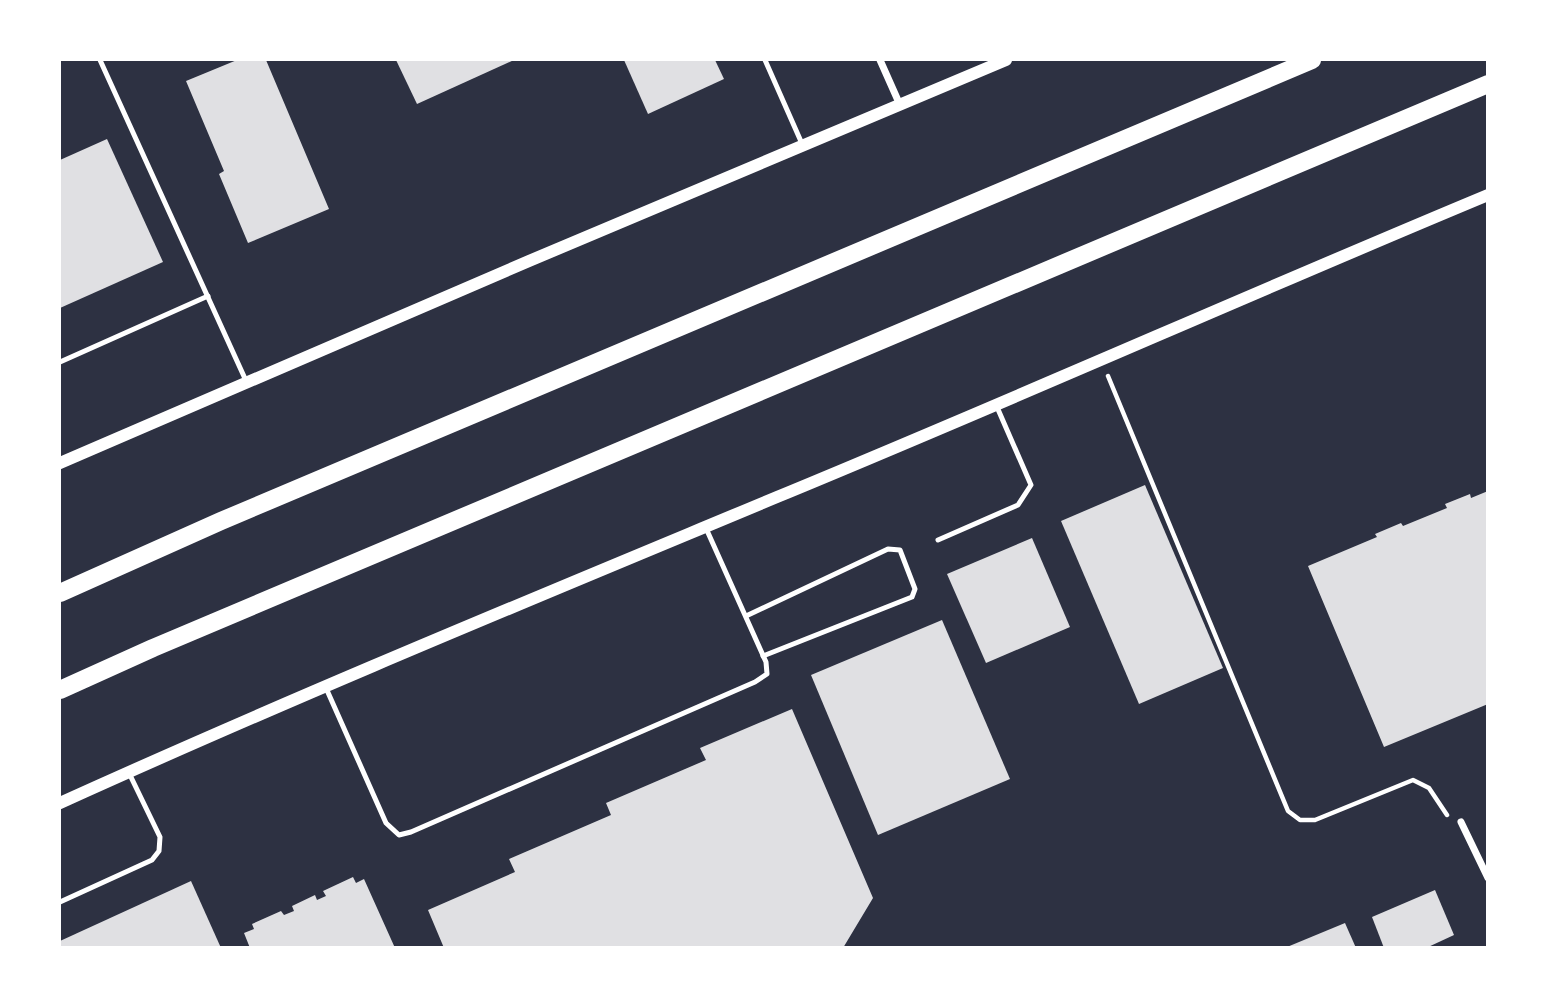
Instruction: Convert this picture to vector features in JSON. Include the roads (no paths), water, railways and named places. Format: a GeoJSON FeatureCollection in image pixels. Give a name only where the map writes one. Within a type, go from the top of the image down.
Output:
{"type":"FeatureCollection","features":[{"type":"Feature","properties":{"kind":"main road"},"geometry":{"type":"LineString","coordinates":[[60,593],[221,521],[1312,60]]}},
{"type":"Feature","properties":{"kind":"main road"},"geometry":{"type":"LineString","coordinates":[[60,690],[153,648],[1488,84]]}},
{"type":"Feature","properties":{"kind":"street"},"geometry":{"type":"LineString","coordinates":[[880,60],[900,106]]}},
{"type":"Feature","properties":{"kind":"street"},"geometry":{"type":"LineString","coordinates":[[60,463],[1006,60]]}},
{"type":"Feature","properties":{"kind":"street"},"geometry":{"type":"LineString","coordinates":[[60,803],[325,686],[1488,195]]}},
{"type":"Feature","properties":{"kind":"street"},"geometry":{"type":"LineString","coordinates":[[1461,821],[1488,878]]}},
{"type":"Feature","properties":{"kind":"lane"},"geometry":{"type":"LineString","coordinates":[[100,60],[247,383]]}},
{"type":"Feature","properties":{"kind":"lane"},"geometry":{"type":"LineString","coordinates":[[765,60],[803,146]]}},
{"type":"Feature","properties":{"kind":"lane"},"geometry":{"type":"LineString","coordinates":[[60,362],[208,296]]}},
{"type":"Feature","properties":{"kind":"lane"},"geometry":{"type":"LineString","coordinates":[[938,540],[1017,505],[1031,485],[996,404]]}},
{"type":"Feature","properties":{"kind":"lane"},"geometry":{"type":"LineString","coordinates":[[325,686],[386,823],[399,835],[411,832],[755,682],[767,674],[763,656],[705,526]]}},
{"type":"Feature","properties":{"kind":"lane"},"geometry":{"type":"LineString","coordinates":[[746,616],[888,549],[900,550],[915,589],[912,597],[763,656]]}},
{"type":"Feature","properties":{"kind":"lane"},"geometry":{"type":"LineString","coordinates":[[60,902],[152,860],[159,851],[160,837],[129,773]]}}]}
